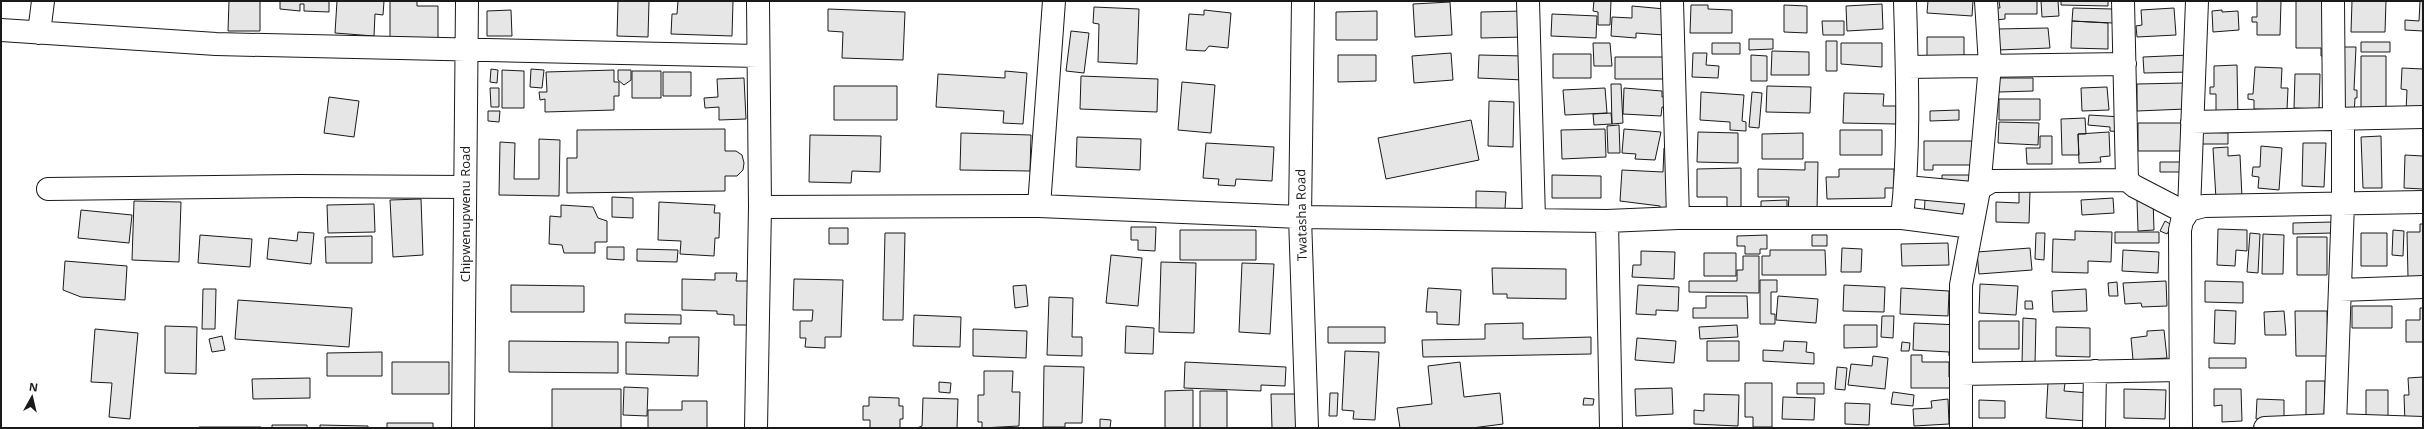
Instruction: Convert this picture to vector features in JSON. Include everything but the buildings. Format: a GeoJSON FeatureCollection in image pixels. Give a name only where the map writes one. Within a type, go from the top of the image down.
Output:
{"type":"FeatureCollection","features":[{"type":"Feature","properties":{"kind":"street"},"geometry":{"type":"LineString","coordinates":[[39,34],[43,1]]}},
{"type":"Feature","properties":{"kind":"street","name":"Chipwenupwenu Road"},"geometry":{"type":"LineString","coordinates":[[464,428],[467,1]]}},
{"type":"Feature","properties":{"kind":"street"},"geometry":{"type":"LineString","coordinates":[[756,428],[760,207],[758,1]]}},
{"type":"Feature","properties":{"kind":"street"},"geometry":{"type":"LineString","coordinates":[[1038,206],[1054,1]]}},
{"type":"Feature","properties":{"kind":"street","name":"Twatasha Road"},"geometry":{"type":"LineString","coordinates":[[1303,1],[1300,217],[1307,428]]}},
{"type":"Feature","properties":{"kind":"street"},"geometry":{"type":"LineString","coordinates":[[1528,1],[1534,219]]}},
{"type":"Feature","properties":{"kind":"street"},"geometry":{"type":"LineString","coordinates":[[1672,1],[1678,218]]}},
{"type":"Feature","properties":{"kind":"street"},"geometry":{"type":"LineString","coordinates":[[1902,218],[1906,187],[1907,67],[1905,1]]}},
{"type":"Feature","properties":{"kind":"street"},"geometry":{"type":"LineString","coordinates":[[1961,428],[1961,285],[1979,190],[1990,65],[1986,1]]}},
{"type":"Feature","properties":{"kind":"street"},"geometry":{"type":"LineString","coordinates":[[2124,1],[2127,180]]}},
{"type":"Feature","properties":{"kind":"street"},"geometry":{"type":"LineString","coordinates":[[2181,428],[2180,230],[2188,212],[2196,1]]}},
{"type":"Feature","properties":{"kind":"street"},"geometry":{"type":"LineString","coordinates":[[2333,1],[2343,203],[2335,424]]}},
{"type":"Feature","properties":{"kind":"street"},"geometry":{"type":"LineString","coordinates":[[1,30],[39,34],[216,44],[758,56]]}},
{"type":"Feature","properties":{"kind":"street"},"geometry":{"type":"LineString","coordinates":[[1907,67],[2125,64]]}},
{"type":"Feature","properties":{"kind":"street"},"geometry":{"type":"LineString","coordinates":[[2192,122],[2423,118]]}},
{"type":"Feature","properties":{"kind":"street"},"geometry":{"type":"LineString","coordinates":[[1906,187],[1972,193],[1979,190],[1986,183],[1992,181],[2127,180],[2134,186],[2188,212],[2204,206],[2423,202]]}},
{"type":"Feature","properties":{"kind":"street"},"geometry":{"type":"LineString","coordinates":[[48,189],[298,186],[465,186]]}},
{"type":"Feature","properties":{"kind":"street"},"geometry":{"type":"LineString","coordinates":[[760,207],[1038,206],[1300,217],[1607,221],[1678,218],[1902,218],[1972,227]]}},
{"type":"Feature","properties":{"kind":"street"},"geometry":{"type":"LineString","coordinates":[[1607,221],[1611,428]]}},
{"type":"Feature","properties":{"kind":"street"},"geometry":{"type":"LineString","coordinates":[[2340,290],[2423,287]]}},
{"type":"Feature","properties":{"kind":"street"},"geometry":{"type":"LineString","coordinates":[[1961,374],[2180,370]]}},
{"type":"Feature","properties":{"kind":"street"},"geometry":{"type":"LineString","coordinates":[[2094,428],[2095,371]]}},
{"type":"Feature","properties":{"kind":"street"},"geometry":{"type":"LineString","coordinates":[[2265,428],[2335,424],[2423,428]]}}]}
